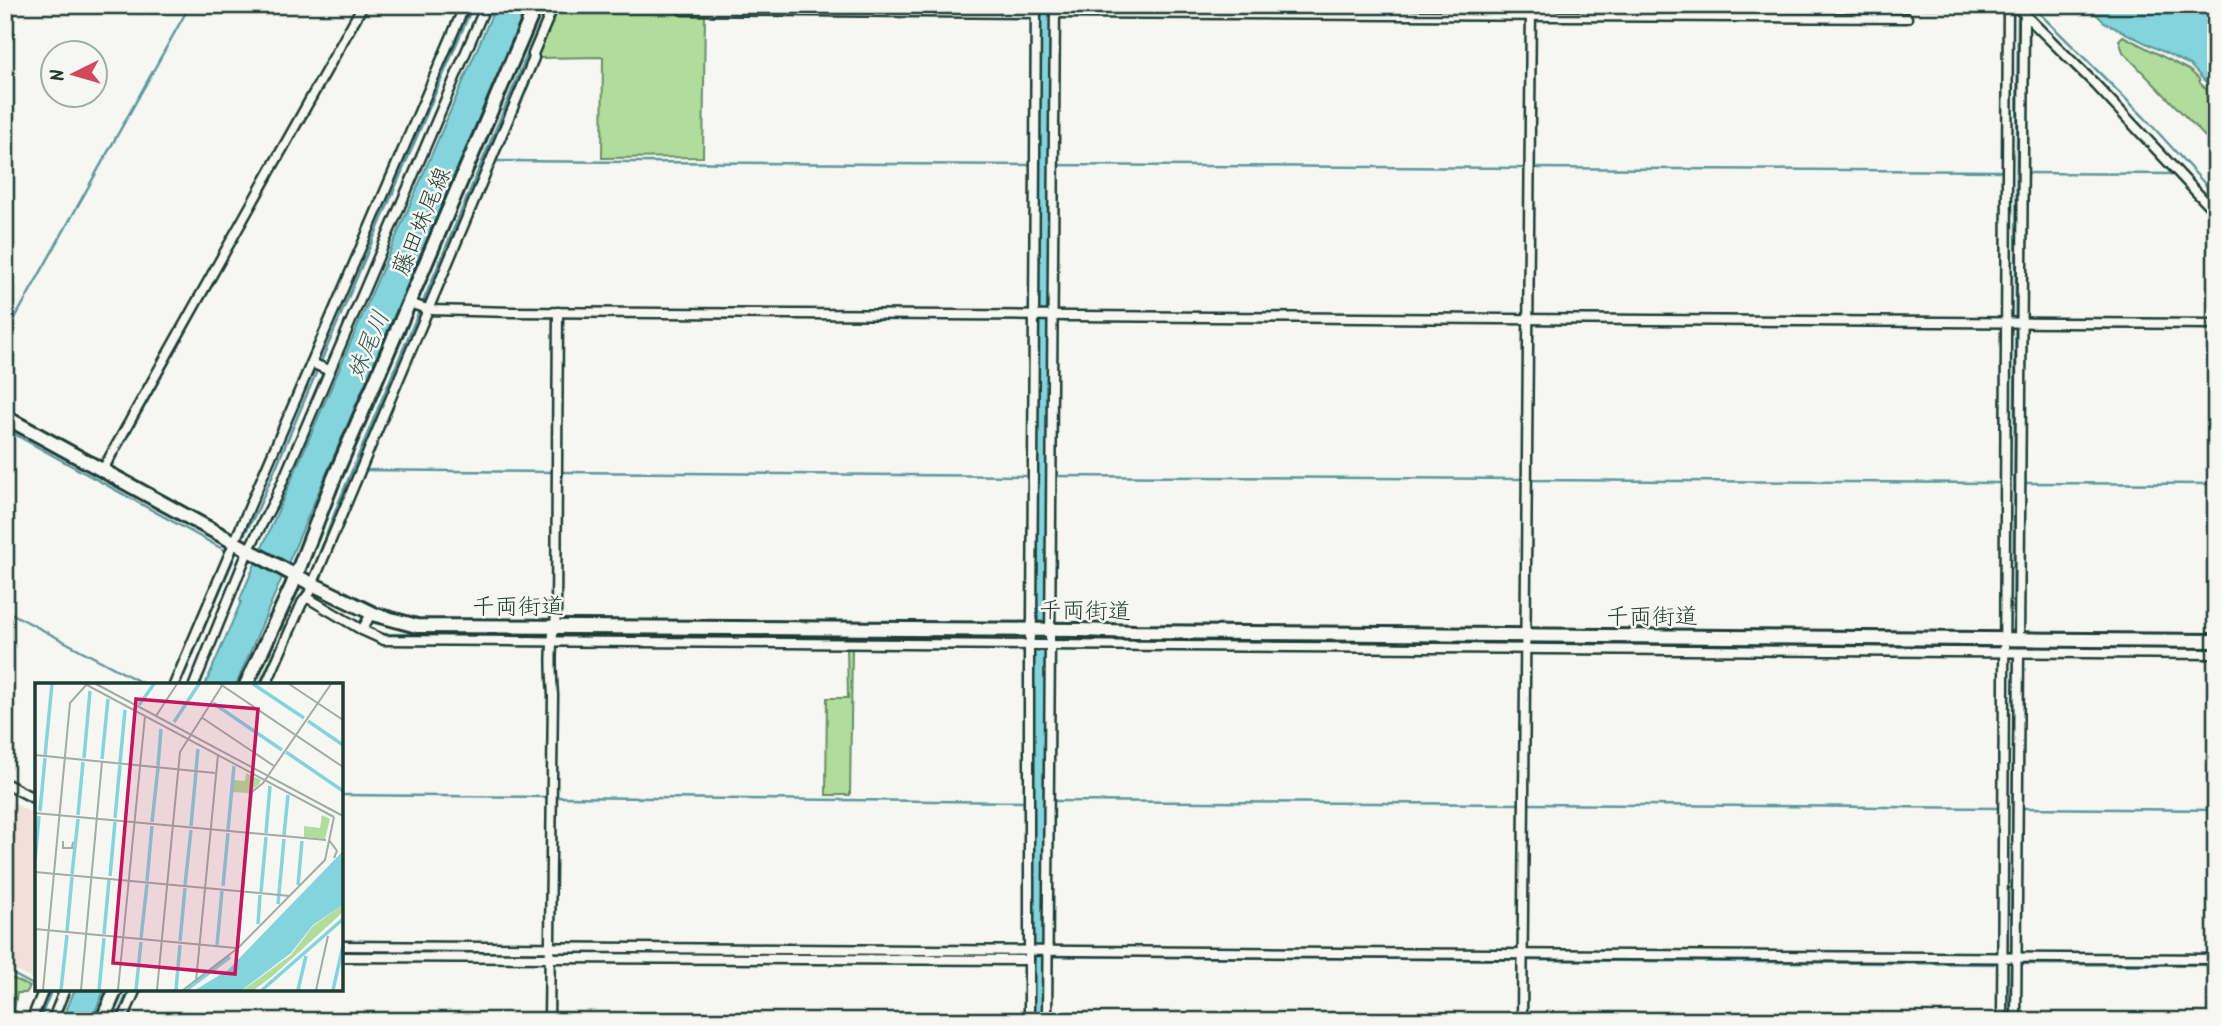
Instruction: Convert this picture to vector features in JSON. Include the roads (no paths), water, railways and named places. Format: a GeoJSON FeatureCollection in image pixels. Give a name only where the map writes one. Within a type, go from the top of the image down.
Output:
{"type":"FeatureCollection","features":[{"type":"Feature","properties":{"kind":"street"},"geometry":{"type":"LineString","coordinates":[[102,471],[363,5]]}},
{"type":"Feature","properties":{"kind":"street"},"geometry":{"type":"LineString","coordinates":[[195,683],[275,499],[320,366],[465,5]]}},
{"type":"Feature","properties":{"kind":"street"},"geometry":{"type":"LineString","coordinates":[[237,536],[320,366],[486,5]]}},
{"type":"Feature","properties":{"kind":"street","name":"藤田妹尾線"},"geometry":{"type":"LineString","coordinates":[[247,683],[334,478],[420,307],[536,5]]}},
{"type":"Feature","properties":{"kind":"street"},"geometry":{"type":"LineString","coordinates":[[315,578],[420,307],[491,160],[554,5]]}},
{"type":"Feature","properties":{"kind":"street"},"geometry":{"type":"LineString","coordinates":[[678,5],[682,10],[797,7],[1036,9],[1047,159],[1043,315],[1049,473],[1049,645],[1029,960],[1029,1021]]}},
{"type":"Feature","properties":{"kind":"street"},"geometry":{"type":"LineString","coordinates":[[1047,1021],[1040,805],[1029,645],[1055,8],[1531,10],[1907,18]]}},
{"type":"Feature","properties":{"kind":"street"},"geometry":{"type":"LineString","coordinates":[[2015,9],[2095,84],[2216,213]]}},
{"type":"Feature","properties":{"kind":"street"},"geometry":{"type":"LineString","coordinates":[[2015,9],[2024,20],[2016,480],[2004,646],[2016,1021]]}},
{"type":"Feature","properties":{"kind":"street"},"geometry":{"type":"LineString","coordinates":[[2002,1021],[2012,960],[2011,803],[2019,646],[2015,9]]}},
{"type":"Feature","properties":{"kind":"street"},"geometry":{"type":"LineString","coordinates":[[1522,1021],[1531,10]]}},
{"type":"Feature","properties":{"kind":"street"},"geometry":{"type":"LineString","coordinates":[[420,307],[558,312],[2216,324]]}},
{"type":"Feature","properties":{"kind":"street"},"geometry":{"type":"LineString","coordinates":[[549,1021],[558,312]]}},
{"type":"Feature","properties":{"kind":"street","name":"千両街道"},"geometry":{"type":"LineString","coordinates":[[5,417],[293,574],[365,624],[395,622],[417,626],[552,635],[1049,630],[1525,643],[2019,646],[2216,641]]}},
{"type":"Feature","properties":{"kind":"street"},"geometry":{"type":"LineString","coordinates":[[1034,472],[1049,473]]}},
{"type":"Feature","properties":{"kind":"street"},"geometry":{"type":"LineString","coordinates":[[175,683],[232,548]]}},
{"type":"Feature","properties":{"kind":"street"},"geometry":{"type":"LineString","coordinates":[[267,683],[302,603],[310,595],[365,624],[384,640],[552,635],[1029,645],[1525,643]]}},
{"type":"Feature","properties":{"kind":"street"},"geometry":{"type":"LineString","coordinates":[[2019,646],[2216,654]]}},
{"type":"Feature","properties":{"kind":"street"},"geometry":{"type":"LineString","coordinates":[[5,783],[35,799]]}},
{"type":"Feature","properties":{"kind":"street"},"geometry":{"type":"LineString","coordinates":[[343,946],[549,953],[1029,960]]}},
{"type":"Feature","properties":{"kind":"street"},"geometry":{"type":"LineString","coordinates":[[343,957],[1031,950],[1046,953],[1523,958],[2216,960]]}},
{"type":"Feature","properties":{"kind":"street"},"geometry":{"type":"LineString","coordinates":[[31,1021],[44,991]]}},
{"type":"Feature","properties":{"kind":"street"},"geometry":{"type":"LineString","coordinates":[[52,1021],[64,991]]}},
{"type":"Feature","properties":{"kind":"street"},"geometry":{"type":"LineString","coordinates":[[102,1021],[115,991]]}},
{"type":"Feature","properties":{"kind":"street"},"geometry":{"type":"LineString","coordinates":[[122,1021],[135,991]]}},
{"type":"Feature","properties":{"kind":"water","name":"妹尾川"},"geometry":{"type":"Polygon","coordinates":[[[496,5],[527,5],[237,683],[206,683],[496,5]]]}},
{"type":"Feature","properties":{"kind":"water"},"geometry":{"type":"Polygon","coordinates":[[[2087,5],[2216,5],[2216,93],[2190,65],[2105,23],[2087,5]]]}},
{"type":"Feature","properties":{"kind":"water"},"geometry":{"type":"Polygon","coordinates":[[[74,991],[104,991],[91,1021],[62,1021],[74,991]]]}},
{"type":"Feature","properties":{"kind":"waterway"},"geometry":{"type":"LineString","coordinates":[[5,10],[8,5]]}},
{"type":"Feature","properties":{"kind":"waterway"},"geometry":{"type":"LineString","coordinates":[[5,336],[190,5]]}},
{"type":"Feature","properties":{"kind":"waterway"},"geometry":{"type":"LineString","coordinates":[[112,465],[368,5]]}},
{"type":"Feature","properties":{"kind":"waterway"},"geometry":{"type":"LineString","coordinates":[[242,539],[258,509],[473,5]]}},
{"type":"Feature","properties":{"kind":"waterway"},"geometry":{"type":"LineString","coordinates":[[310,578],[340,499],[548,5]]}},
{"type":"Feature","properties":{"kind":"waterway"},"geometry":{"type":"LineString","coordinates":[[1041,618],[1048,5]]}},
{"type":"Feature","properties":{"kind":"waterway"},"geometry":{"type":"LineString","coordinates":[[1262,5],[1528,7]]}},
{"type":"Feature","properties":{"kind":"waterway"},"geometry":{"type":"LineString","coordinates":[[2031,5],[2144,117],[2216,196]]}},
{"type":"Feature","properties":{"kind":"waterway"},"geometry":{"type":"LineString","coordinates":[[1534,7],[2012,9],[2018,15],[2013,628]]}},
{"type":"Feature","properties":{"kind":"waterway"},"geometry":{"type":"LineString","coordinates":[[494,161],[1028,165]]}},
{"type":"Feature","properties":{"kind":"waterway"},"geometry":{"type":"LineString","coordinates":[[1042,165],[1524,168]]}},
{"type":"Feature","properties":{"kind":"waterway"},"geometry":{"type":"LineString","coordinates":[[1533,168],[2002,171]]}},
{"type":"Feature","properties":{"kind":"waterway"},"geometry":{"type":"LineString","coordinates":[[2026,173],[2175,172]]}},
{"type":"Feature","properties":{"kind":"waterway"},"geometry":{"type":"LineString","coordinates":[[433,314],[461,315]]}},
{"type":"Feature","properties":{"kind":"waterway"},"geometry":{"type":"LineString","coordinates":[[1361,322],[1525,323]]}},
{"type":"Feature","properties":{"kind":"waterway"},"geometry":{"type":"LineString","coordinates":[[1531,323],[1999,327]]}},
{"type":"Feature","properties":{"kind":"waterway"},"geometry":{"type":"LineString","coordinates":[[2023,327],[2216,329]]}},
{"type":"Feature","properties":{"kind":"waterway"},"geometry":{"type":"LineString","coordinates":[[5,429],[228,552]]}},
{"type":"Feature","properties":{"kind":"waterway"},"geometry":{"type":"LineString","coordinates":[[364,470],[553,472]]}},
{"type":"Feature","properties":{"kind":"waterway"},"geometry":{"type":"LineString","coordinates":[[562,472],[1025,476]]}},
{"type":"Feature","properties":{"kind":"waterway"},"geometry":{"type":"LineString","coordinates":[[1039,476],[1047,476]]}},
{"type":"Feature","properties":{"kind":"waterway"},"geometry":{"type":"LineString","coordinates":[[1055,476],[1522,479]]}},
{"type":"Feature","properties":{"kind":"waterway"},"geometry":{"type":"LineString","coordinates":[[1530,480],[1999,483]]}},
{"type":"Feature","properties":{"kind":"waterway"},"geometry":{"type":"LineString","coordinates":[[2024,483],[2216,484]]}},
{"type":"Feature","properties":{"kind":"waterway"},"geometry":{"type":"LineString","coordinates":[[181,683],[237,551]]}},
{"type":"Feature","properties":{"kind":"waterway"},"geometry":{"type":"LineString","coordinates":[[260,683],[305,587]]}},
{"type":"Feature","properties":{"kind":"waterway"},"geometry":{"type":"LineString","coordinates":[[313,595],[364,626]]}},
{"type":"Feature","properties":{"kind":"waterway"},"geometry":{"type":"LineString","coordinates":[[5,610],[142,683]]}},
{"type":"Feature","properties":{"kind":"waterway"},"geometry":{"type":"LineString","coordinates":[[379,634],[1010,640]]}},
{"type":"Feature","properties":{"kind":"waterway"},"geometry":{"type":"LineString","coordinates":[[1073,640],[1998,648]]}},
{"type":"Feature","properties":{"kind":"waterway"},"geometry":{"type":"LineString","coordinates":[[2009,648],[2107,649]]}},
{"type":"Feature","properties":{"kind":"waterway"},"geometry":{"type":"LineString","coordinates":[[2011,954],[2014,657]]}},
{"type":"Feature","properties":{"kind":"waterway"},"geometry":{"type":"LineString","coordinates":[[1041,658],[1041,1021]]}},
{"type":"Feature","properties":{"kind":"waterway"},"geometry":{"type":"LineString","coordinates":[[5,789],[35,805]]}},
{"type":"Feature","properties":{"kind":"waterway"},"geometry":{"type":"LineString","coordinates":[[343,795],[548,797]]}},
{"type":"Feature","properties":{"kind":"waterway"},"geometry":{"type":"LineString","coordinates":[[557,797],[1024,802]]}},
{"type":"Feature","properties":{"kind":"waterway"},"geometry":{"type":"LineString","coordinates":[[1053,801],[1520,804]]}},
{"type":"Feature","properties":{"kind":"waterway"},"geometry":{"type":"LineString","coordinates":[[1527,804],[1996,808]]}},
{"type":"Feature","properties":{"kind":"waterway"},"geometry":{"type":"LineString","coordinates":[[2024,808],[2216,810]]}},
{"type":"Feature","properties":{"kind":"waterway"},"geometry":{"type":"LineString","coordinates":[[343,953],[663,954]]}},
{"type":"Feature","properties":{"kind":"waterway"},"geometry":{"type":"LineString","coordinates":[[912,956],[1021,956]]}},
{"type":"Feature","properties":{"kind":"waterway"},"geometry":{"type":"LineString","coordinates":[[1050,956],[1994,964]]}},
{"type":"Feature","properties":{"kind":"waterway"},"geometry":{"type":"LineString","coordinates":[[2010,1021],[2011,961]]}},
{"type":"Feature","properties":{"kind":"waterway"},"geometry":{"type":"LineString","coordinates":[[2018,964],[2216,965]]}},
{"type":"Feature","properties":{"kind":"waterway"},"geometry":{"type":"LineString","coordinates":[[5,970],[35,986]]}},
{"type":"Feature","properties":{"kind":"waterway"},"geometry":{"type":"LineString","coordinates":[[39,1021],[51,991]]}},
{"type":"Feature","properties":{"kind":"waterway"},"geometry":{"type":"LineString","coordinates":[[115,1021],[128,991]]}}]}
